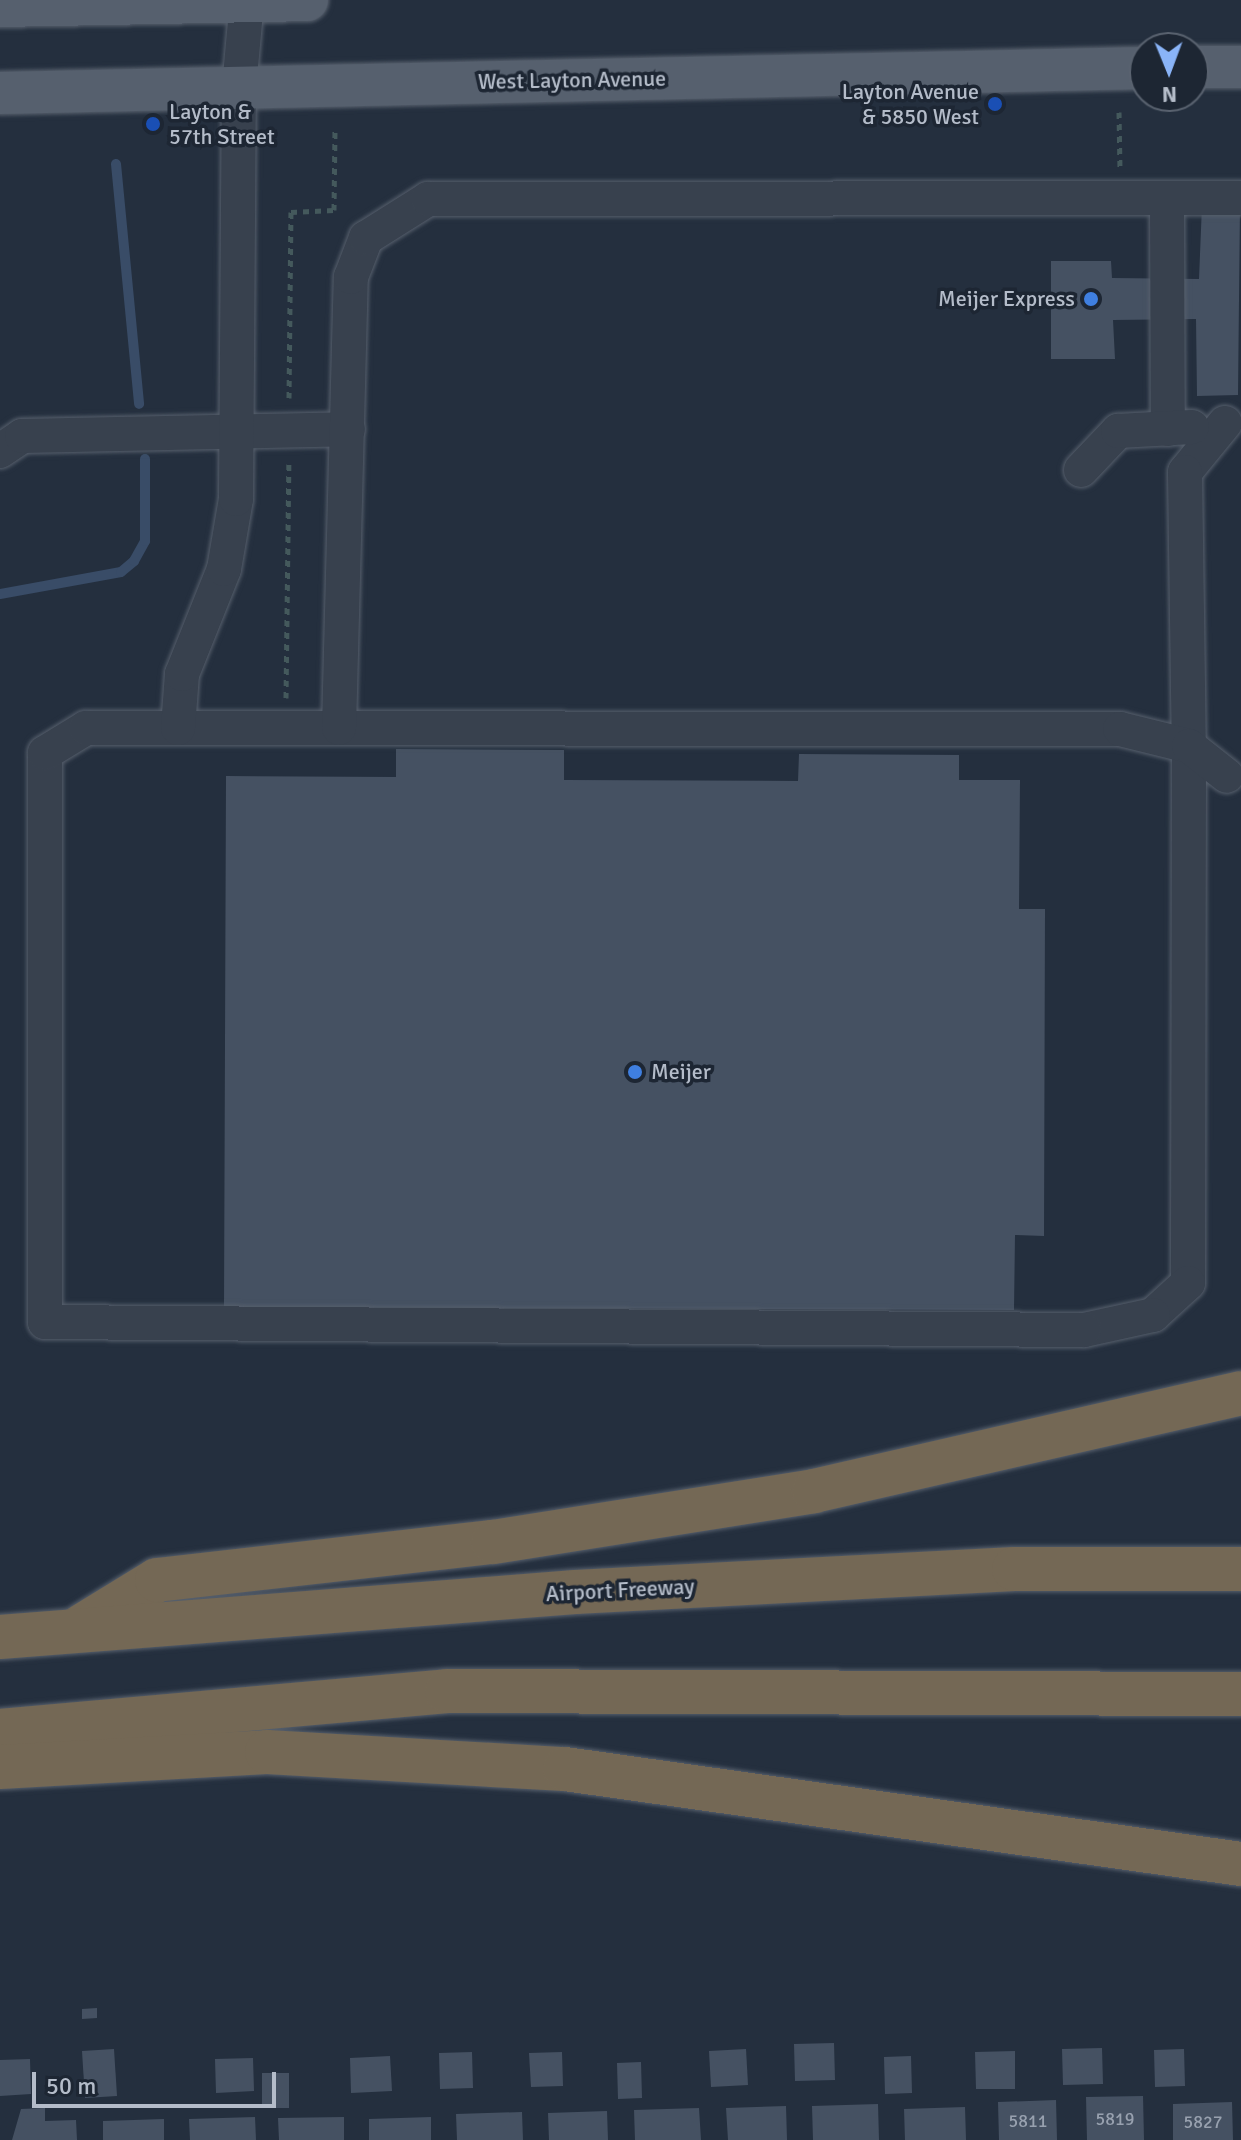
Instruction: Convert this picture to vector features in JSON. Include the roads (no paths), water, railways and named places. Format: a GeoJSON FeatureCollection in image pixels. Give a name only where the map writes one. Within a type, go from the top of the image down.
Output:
{"type":"FeatureCollection","features":[{"type":"Feature","properties":{"kind":"highway"},"geometry":{"type":"LineString","coordinates":[[76,1630],[157,1580],[493,1542],[814,1491],[1241,1393]]}},
{"type":"Feature","properties":{"kind":"highway","name":"Airport Freeway"},"geometry":{"type":"LineString","coordinates":[[0,1637],[998,1570],[1241,1569]]}},
{"type":"Feature","properties":{"kind":"highway"},"geometry":{"type":"LineString","coordinates":[[0,1731],[447,1691],[1241,1694]]}},
{"type":"Feature","properties":{"kind":"highway"},"geometry":{"type":"LineString","coordinates":[[0,1767],[267,1752],[565,1769],[1241,1864]]}},
{"type":"Feature","properties":{"kind":"main road"},"geometry":{"type":"LineString","coordinates":[[0,5],[307,0]]}},
{"type":"Feature","properties":{"kind":"main road"},"geometry":{"type":"LineString","coordinates":[[1209,67],[1241,67]]}},
{"type":"Feature","properties":{"kind":"main road","name":"West Layton Avenue"},"geometry":{"type":"LineString","coordinates":[[0,93],[1129,68]]}},
{"type":"Feature","properties":{"kind":"lane"},"geometry":{"type":"LineString","coordinates":[[178,728],[182,674],[224,569],[239,430],[239,88],[247,0]]}},
{"type":"Feature","properties":{"kind":"lane"},"geometry":{"type":"LineString","coordinates":[[1167,198],[1168,429]]}},
{"type":"Feature","properties":{"kind":"lane"},"geometry":{"type":"LineString","coordinates":[[339,728],[351,277],[366,238],[428,199],[1241,198]]}},
{"type":"Feature","properties":{"kind":"lane"},"geometry":{"type":"LineString","coordinates":[[1081,470],[1118,431],[1233,422]]}},
{"type":"Feature","properties":{"kind":"lane"},"geometry":{"type":"LineString","coordinates":[[1233,422],[1185,472],[1189,746],[1188,1283],[1153,1315],[1084,1330],[45,1322],[45,753],[86,728],[1120,729],[1189,746],[1236,777]]}},
{"type":"Feature","properties":{"kind":"lane"},"geometry":{"type":"LineString","coordinates":[[0,451],[22,436],[348,429]]}},
{"type":"Feature","properties":{"kind":"waterway"},"geometry":{"type":"LineString","coordinates":[[116,164],[139,404]]}},
{"type":"Feature","properties":{"kind":"waterway"},"geometry":{"type":"LineString","coordinates":[[0,594],[121,572],[134,561],[145,541],[145,459]]}},
{"type":"Feature","properties":{"kind":"place","name":"Layton Avenue & 5850 West"},"geometry":{"type":"Point","coordinates":[995,104]}},
{"type":"Feature","properties":{"kind":"place","name":"Layton & 57th Street"},"geometry":{"type":"Point","coordinates":[153,124]}},
{"type":"Feature","properties":{"kind":"place","name":"Meijer Express"},"geometry":{"type":"Point","coordinates":[1091,299]}},
{"type":"Feature","properties":{"kind":"place","name":"Meijer"},"geometry":{"type":"Point","coordinates":[635,1072]}}]}
